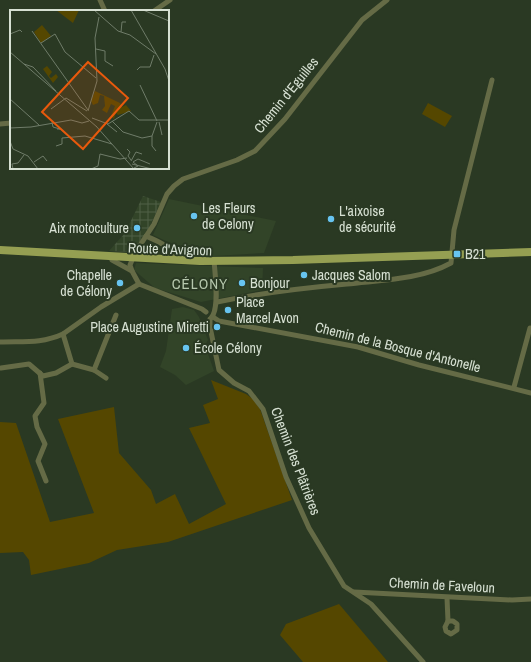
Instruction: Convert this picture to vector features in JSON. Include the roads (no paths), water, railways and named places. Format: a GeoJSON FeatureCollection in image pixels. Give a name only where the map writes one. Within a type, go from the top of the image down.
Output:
{"type":"FeatureCollection","features":[{"type":"Feature","properties":{"kind":"main road","name":"Route d'Avignon"},"geometry":{"type":"LineString","coordinates":[[0,250],[133,259],[189,265],[531,252]]}},
{"type":"Feature","properties":{"kind":"main road","name":"Route d'Avignon"},"geometry":{"type":"LineString","coordinates":[[46,253],[112,260],[174,260],[214,263]]}},
{"type":"Feature","properties":{"kind":"street"},"geometry":{"type":"LineString","coordinates":[[100,0],[105,10]]}},
{"type":"Feature","properties":{"kind":"street"},"geometry":{"type":"LineString","coordinates":[[155,10],[170,0]]}},
{"type":"Feature","properties":{"kind":"street","name":"Chemin d'Eguilles"},"geometry":{"type":"LineString","coordinates":[[133,259],[154,224],[167,194],[174,186],[183,179],[237,160],[255,151],[285,119],[362,20],[387,0]]}},
{"type":"Feature","properties":{"kind":"street"},"geometry":{"type":"LineString","coordinates":[[216,302],[260,293],[386,280],[424,273],[451,263],[454,230],[492,80]]}},
{"type":"Feature","properties":{"kind":"street"},"geometry":{"type":"LineString","coordinates":[[0,124],[10,122]]}},
{"type":"Feature","properties":{"kind":"street"},"geometry":{"type":"LineString","coordinates":[[146,236],[162,243],[171,251],[174,260]]}},
{"type":"Feature","properties":{"kind":"street"},"geometry":{"type":"LineString","coordinates":[[132,271],[133,259]]}},
{"type":"Feature","properties":{"kind":"street"},"geometry":{"type":"LineString","coordinates":[[112,260],[132,271],[139,284],[202,309],[206,312],[206,317],[212,316],[216,302],[214,263]]}},
{"type":"Feature","properties":{"kind":"street"},"geometry":{"type":"LineString","coordinates":[[0,342],[34,343],[53,339],[63,334],[116,297],[139,284]]}},
{"type":"Feature","properties":{"kind":"street"},"geometry":{"type":"LineString","coordinates":[[94,370],[116,315]]}},
{"type":"Feature","properties":{"kind":"street","name":"Chemin de la Bosque d'Antonelle"},"geometry":{"type":"LineString","coordinates":[[212,316],[219,321],[358,347],[419,366],[531,392]]}},
{"type":"Feature","properties":{"kind":"street","name":"Chemin des Plâtrières"},"geometry":{"type":"LineString","coordinates":[[212,316],[210,326],[219,370],[234,383],[249,391],[263,409],[286,477],[309,528],[344,586],[371,604],[423,662]]}},
{"type":"Feature","properties":{"kind":"street"},"geometry":{"type":"LineString","coordinates":[[514,387],[530,328]]}},
{"type":"Feature","properties":{"kind":"street"},"geometry":{"type":"LineString","coordinates":[[63,334],[72,364]]}},
{"type":"Feature","properties":{"kind":"street"},"geometry":{"type":"LineString","coordinates":[[2,368],[29,364],[43,376],[56,373],[72,364],[94,370],[106,378]]}},
{"type":"Feature","properties":{"kind":"street"},"geometry":{"type":"LineString","coordinates":[[40,373],[44,403],[35,416],[37,428],[46,444],[38,460],[46,481]]}},
{"type":"Feature","properties":{"kind":"street","name":"Chemin de Faveloun"},"geometry":{"type":"LineString","coordinates":[[353,592],[447,598],[512,600],[531,599]]}},
{"type":"Feature","properties":{"kind":"street"},"geometry":{"type":"LineString","coordinates":[[447,598],[448,621]]}},
{"type":"Feature","properties":{"kind":"place","name":"Les Fleurs de Celony"},"geometry":{"type":"Point","coordinates":[194,216]}},
{"type":"Feature","properties":{"kind":"place","name":"L'aixoise de sécurité"},"geometry":{"type":"Point","coordinates":[331,219]}},
{"type":"Feature","properties":{"kind":"place","name":"Aix motoculture"},"geometry":{"type":"Point","coordinates":[137,228]}},
{"type":"Feature","properties":{"kind":"place","name":"B21"},"geometry":{"type":"Point","coordinates":[457,254]}},
{"type":"Feature","properties":{"kind":"place","name":"Jacques Salom"},"geometry":{"type":"Point","coordinates":[304,275]}},
{"type":"Feature","properties":{"kind":"place","name":"Chapelle de Célony"},"geometry":{"type":"Point","coordinates":[120,283]}},
{"type":"Feature","properties":{"kind":"place","name":"Bonjour"},"geometry":{"type":"Point","coordinates":[242,283]}},
{"type":"Feature","properties":{"kind":"place","name":"Place Marcel Avon"},"geometry":{"type":"Point","coordinates":[228,310]}},
{"type":"Feature","properties":{"kind":"place","name":"Place Augustine Miretti"},"geometry":{"type":"Point","coordinates":[217,327]}},
{"type":"Feature","properties":{"kind":"place","name":"École Célony"},"geometry":{"type":"Point","coordinates":[186,348]}},
{"type":"Feature","properties":{"kind":"district","name":"CÉLONY"},"geometry":{"type":"Point","coordinates":[200,284]}}]}
